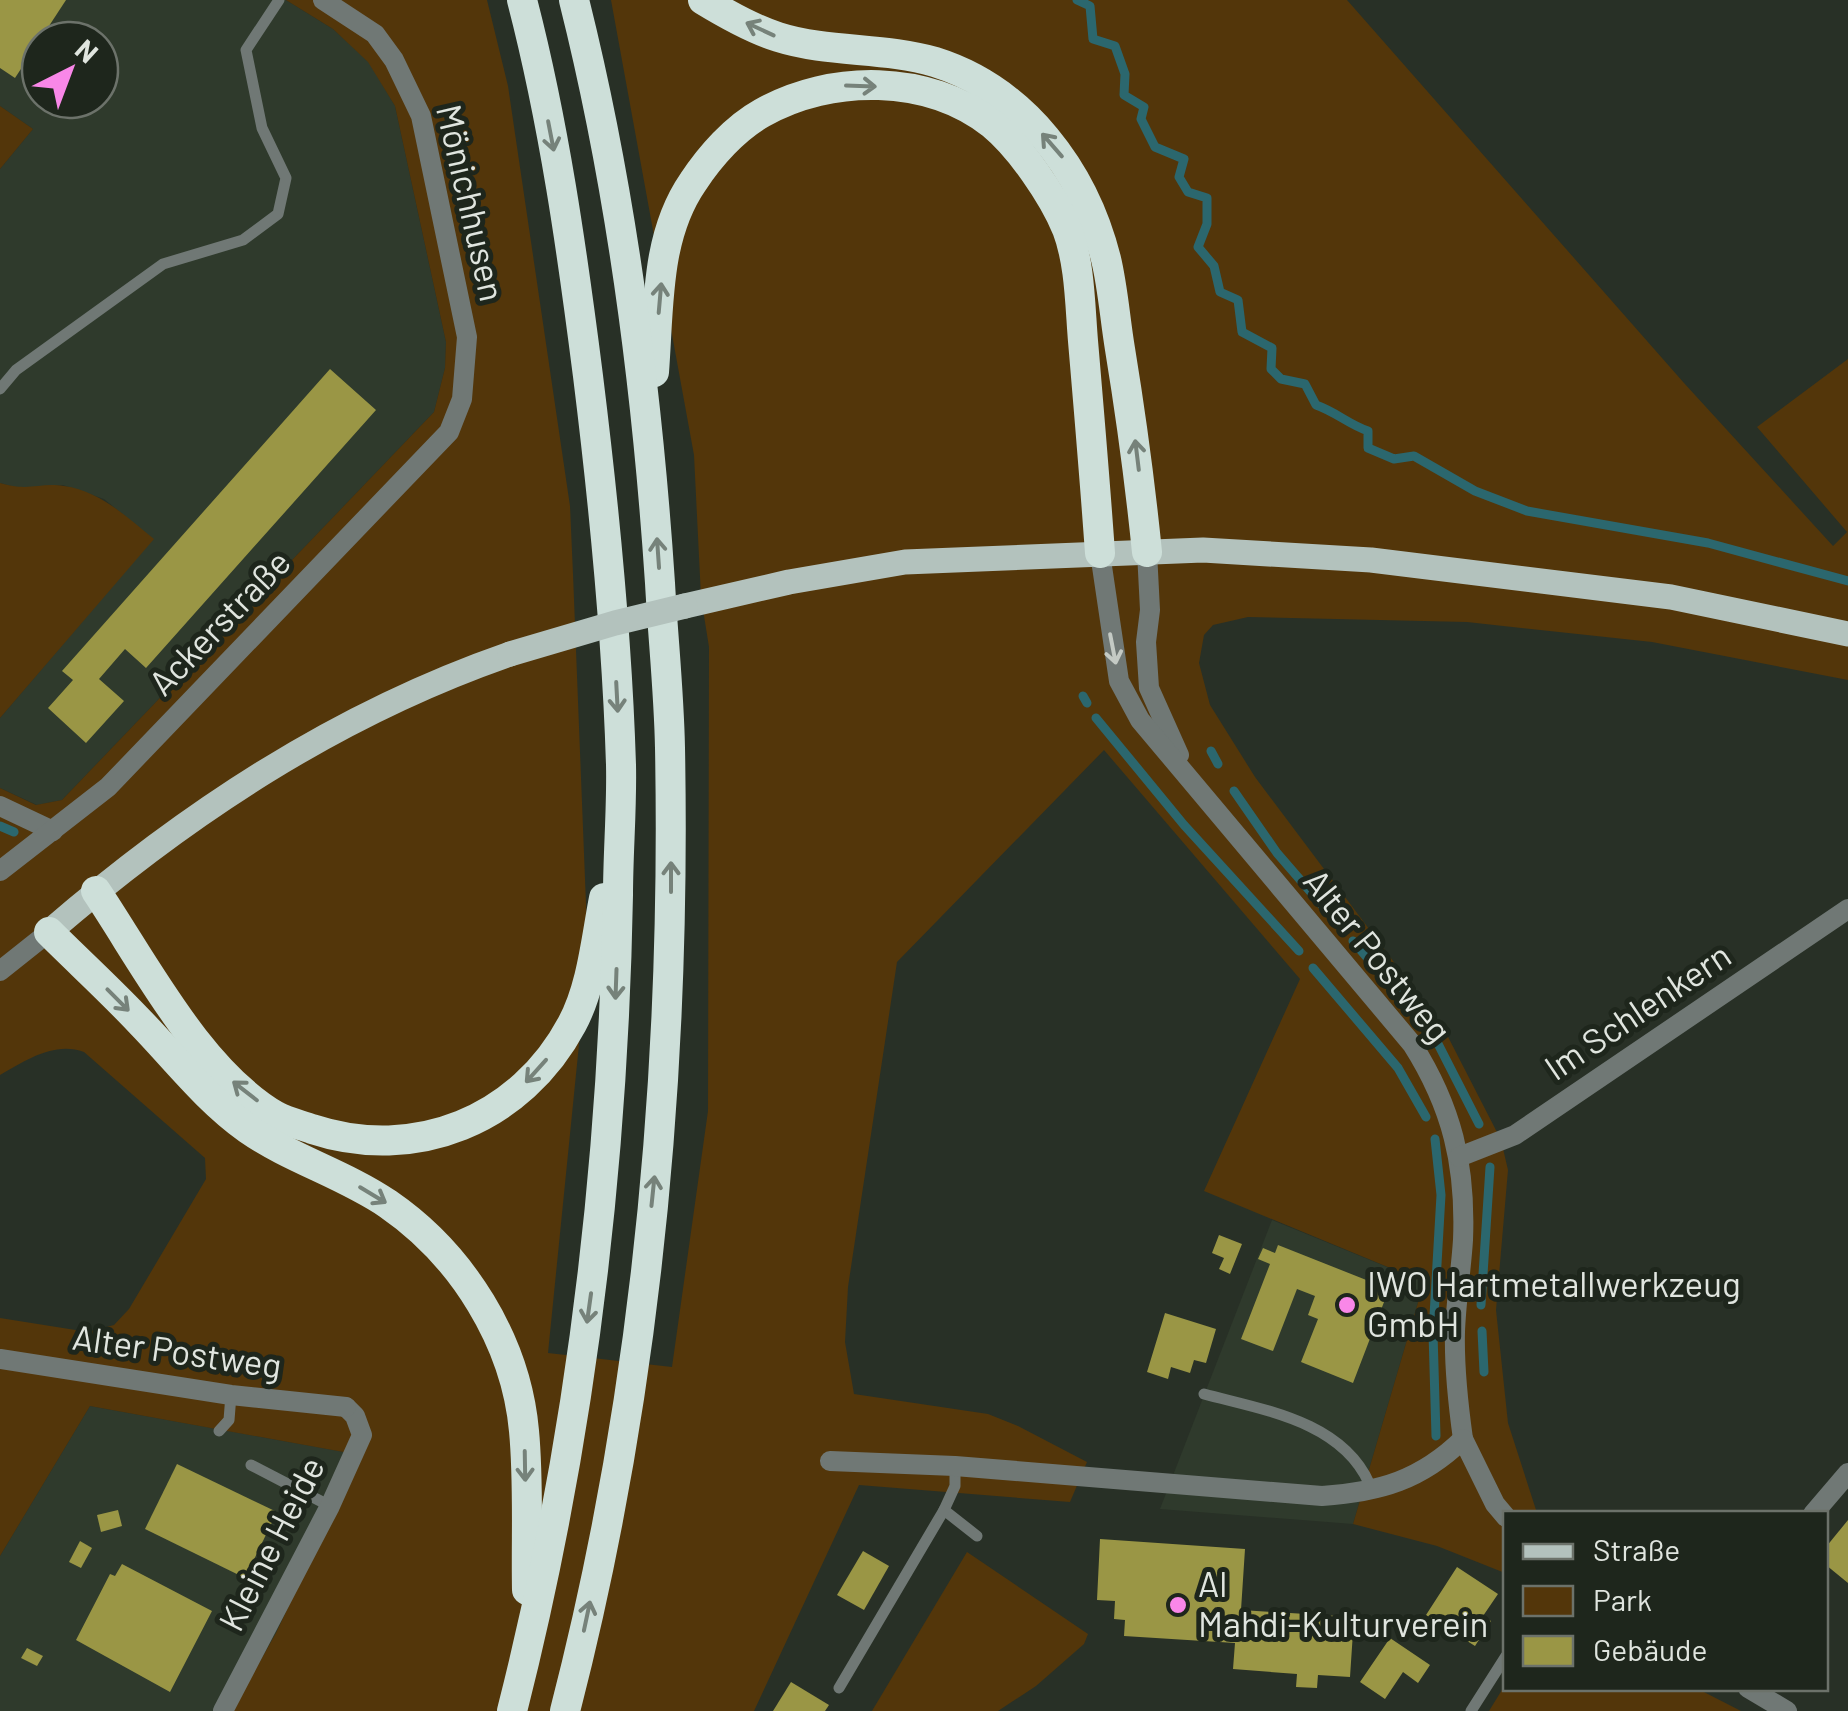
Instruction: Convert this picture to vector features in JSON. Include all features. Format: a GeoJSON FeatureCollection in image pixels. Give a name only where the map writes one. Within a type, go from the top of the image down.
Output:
{"type":"FeatureCollection","features":[{"type":"Feature","properties":{"kind":"highway"},"geometry":{"type":"LineString","coordinates":[[512,1711],[572,1427],[594,1271],[609,1124],[621,768],[606,517],[570,233],[522,0]]}},
{"type":"Feature","properties":{"kind":"highway"},"geometry":{"type":"LineString","coordinates":[[565,1711],[607,1523],[629,1397],[660,1114],[671,907],[670,742],[650,430],[622,240],[574,0]]}},
{"type":"Feature","properties":{"kind":"highway"},"geometry":{"type":"LineString","coordinates":[[703,0],[779,38],[893,52],[937,63],[990,87],[1029,118],[1064,159],[1088,207],[1106,259],[1136,445],[1148,552]]}},
{"type":"Feature","properties":{"kind":"highway"},"geometry":{"type":"LineString","coordinates":[[650,430],[664,240],[692,183],[734,132],[761,113],[790,100],[840,85],[908,87],[951,102],[991,124],[1020,154],[1067,229],[1078,278],[1100,553]]}},
{"type":"Feature","properties":{"kind":"highway"},"geometry":{"type":"LineString","coordinates":[[96,892],[179,1017],[227,1078],[278,1117],[335,1136],[401,1142],[448,1131],[484,1116],[536,1074],[572,1023],[589,974],[619,817]]}},
{"type":"Feature","properties":{"kind":"highway"},"geometry":{"type":"LineString","coordinates":[[48,932],[218,1105],[251,1131],[346,1178],[390,1206],[436,1244],[473,1288],[508,1355],[524,1429],[528,1648]]}},
{"type":"Feature","properties":{"kind":"main road"},"geometry":{"type":"LineString","coordinates":[[48,932],[190,818],[292,754],[442,678],[615,622],[789,582],[906,562],[1100,553],[1284,553],[1671,598],[1848,634]]}},
{"type":"Feature","properties":{"kind":"street","name":"Mönichhusen"},"geometry":{"type":"LineString","coordinates":[[324,0],[375,34],[394,60],[421,116],[467,337],[462,398]]}},
{"type":"Feature","properties":{"kind":"street","name":"Ackerstraße"},"geometry":{"type":"LineString","coordinates":[[0,871],[108,786],[448,432],[462,398]]}},
{"type":"Feature","properties":{"kind":"street","name":"Alter Postweg"},"geometry":{"type":"LineString","coordinates":[[1148,552],[1150,610],[1146,642],[1150,688],[1190,779]]}},
{"type":"Feature","properties":{"kind":"street","name":"Alter Postweg"},"geometry":{"type":"LineString","coordinates":[[1100,553],[1119,682],[1140,720],[1412,1044],[1436,1082],[1459,1157],[1463,1240],[1455,1331],[1456,1388],[1463,1439],[1503,1513]]}},
{"type":"Feature","properties":{"kind":"street"},"geometry":{"type":"LineString","coordinates":[[0,806],[53,831]]}},
{"type":"Feature","properties":{"kind":"street","name":"Im Schlenkern"},"geometry":{"type":"LineString","coordinates":[[1459,1157],[1515,1135],[1848,910]]}},
{"type":"Feature","properties":{"kind":"street"},"geometry":{"type":"LineString","coordinates":[[0,971],[48,932]]}},
{"type":"Feature","properties":{"kind":"street","name":"Alter Postweg"},"geometry":{"type":"LineString","coordinates":[[0,1359],[231,1395],[346,1408]]}},
{"type":"Feature","properties":{"kind":"street","name":"Kleine Heide"},"geometry":{"type":"LineString","coordinates":[[223,1705],[330,1506],[362,1434],[355,1416],[346,1408]]}},
{"type":"Feature","properties":{"kind":"street"},"geometry":{"type":"LineString","coordinates":[[830,1460],[956,1466],[1322,1496],[1365,1493],[1412,1476],[1440,1462],[1463,1439]]}},
{"type":"Feature","properties":{"kind":"street"},"geometry":{"type":"LineString","coordinates":[[1816,1511],[1848,1473]]}},
{"type":"Feature","properties":{"kind":"street"},"geometry":{"type":"LineString","coordinates":[[1753,1691],[1787,1711]]}},
{"type":"Feature","properties":{"kind":"lane"},"geometry":{"type":"LineString","coordinates":[[0,389],[16,370],[163,264],[244,240],[278,214],[286,178],[262,128],[246,50],[279,0]]}},
{"type":"Feature","properties":{"kind":"lane"},"geometry":{"type":"LineString","coordinates":[[1204,1394],[1298,1419],[1360,1464],[1368,1483],[1365,1493]]}},
{"type":"Feature","properties":{"kind":"lane"},"geometry":{"type":"LineString","coordinates":[[220,1431],[229,1420],[231,1395]]}},
{"type":"Feature","properties":{"kind":"lane"},"geometry":{"type":"LineString","coordinates":[[250,1465],[330,1506]]}},
{"type":"Feature","properties":{"kind":"lane"},"geometry":{"type":"LineString","coordinates":[[839,1688],[944,1510],[955,1486],[956,1466]]}},
{"type":"Feature","properties":{"kind":"lane"},"geometry":{"type":"LineString","coordinates":[[944,1510],[977,1536]]}},
{"type":"Feature","properties":{"kind":"lane"},"geometry":{"type":"LineString","coordinates":[[1471,1711],[1503,1661]]}},
{"type":"Feature","properties":{"kind":"shaded area"},"geometry":{"type":"Polygon","coordinates":[[[0,0],[286,0],[333,29],[369,62],[395,106],[446,342],[445,368],[434,412],[62,800],[37,805],[0,788],[0,718],[153,539],[104,499],[63,485],[21,489],[0,483],[0,169],[33,129],[20,120],[120,120],[120,20],[20,20],[20,120],[0,106],[0,0]]]}},
{"type":"Feature","properties":{"kind":"shaded area"},"geometry":{"type":"Polygon","coordinates":[[[1272,1220],[1424,1282],[1353,1524],[1160,1509],[1272,1220]]]}},
{"type":"Feature","properties":{"kind":"shaded area"},"geometry":{"type":"Polygon","coordinates":[[[90,1406],[361,1455],[276,1633],[232,1711],[0,1711],[0,1556],[90,1406]]]}},
{"type":"Feature","properties":{"kind":"green space"},"geometry":{"type":"Polygon","coordinates":[[[286,0],[487,0],[508,86],[570,506],[588,955],[548,1353],[672,1367],[708,1111],[709,647],[701,597],[694,455],[611,0],[1347,0],[1833,546],[1847,532],[1757,427],[1848,359],[1848,680],[1652,642],[1467,622],[1248,617],[1213,625],[1204,635],[1199,663],[1210,705],[1255,777],[1444,1029],[1501,1140],[1508,1170],[1496,1310],[1508,1423],[1536,1511],[1503,1511],[1503,1572],[1437,1546],[1353,1524],[1424,1282],[1204,1191],[1300,979],[1104,750],[897,962],[848,1287],[845,1342],[854,1394],[988,1414],[1087,1462],[1070,1502],[859,1485],[754,1711],[232,1711],[276,1633],[360,1455],[90,1406],[0,1556],[0,1318],[88,1332],[114,1325],[129,1309],[206,1179],[205,1158],[84,1052],[52,1050],[0,1075],[0,788],[36,805],[62,800],[434,412],[445,368],[446,342],[395,106],[368,62],[333,29],[286,0]]]}},
{"type":"Feature","properties":{"kind":"green space"},"geometry":{"type":"Polygon","coordinates":[[[0,106],[33,129],[0,169],[0,106]]]}},
{"type":"Feature","properties":{"kind":"green space"},"geometry":{"type":"Polygon","coordinates":[[[0,483],[19,487],[64,486],[89,493],[154,539],[0,718],[0,483]]]}},
{"type":"Feature","properties":{"kind":"green space"},"geometry":{"type":"Polygon","coordinates":[[[967,1552],[1088,1634],[1084,1644],[1036,1686],[998,1711],[872,1711],[967,1552]]]}},
{"type":"Feature","properties":{"kind":"green space"},"geometry":{"type":"Polygon","coordinates":[[[1503,1688],[1702,1691],[1741,1711],[1489,1711],[1503,1688]]]}},
{"type":"Feature","properties":{"kind":"building"},"geometry":{"type":"Polygon","coordinates":[[[0,0],[66,0],[53,20],[20,20],[20,70],[15,78],[0,68],[0,0]]]}},
{"type":"Feature","properties":{"kind":"building"},"geometry":{"type":"Polygon","coordinates":[[[330,369],[376,410],[146,668],[125,649],[99,679],[124,701],[86,743],[48,708],[73,680],[62,671],[330,369]]]}},
{"type":"Feature","properties":{"kind":"building"},"geometry":{"type":"Polygon","coordinates":[[[1219,1235],[1242,1244],[1230,1274],[1219,1269],[1224,1258],[1212,1253],[1219,1235]]]}},
{"type":"Feature","properties":{"kind":"building","name":"IWO Hartmetallwerkzeug GmbH"},"geometry":{"type":"Polygon","coordinates":[[[1278,1245],[1389,1289],[1353,1383],[1301,1362],[1318,1319],[1308,1315],[1315,1296],[1297,1289],[1273,1351],[1241,1339],[1270,1264],[1258,1259],[1263,1248],[1275,1253],[1278,1245]]]}},
{"type":"Feature","properties":{"kind":"building"},"geometry":{"type":"Polygon","coordinates":[[[1165,1313],[1216,1329],[1206,1363],[1194,1360],[1190,1373],[1171,1367],[1168,1379],[1147,1372],[1165,1313]]]}},
{"type":"Feature","properties":{"kind":"building"},"geometry":{"type":"Polygon","coordinates":[[[177,1464],[277,1512],[245,1578],[145,1529],[177,1464]]]}},
{"type":"Feature","properties":{"kind":"building"},"geometry":{"type":"Polygon","coordinates":[[[118,1510],[122,1526],[101,1532],[97,1515],[118,1510]]]}},
{"type":"Feature","properties":{"kind":"building"},"geometry":{"type":"Polygon","coordinates":[[[1848,1520],[1848,1583],[1828,1567],[1828,1545],[1848,1520]]]}},
{"type":"Feature","properties":{"kind":"building","name":"Al Mahdi-Kulturverein"},"geometry":{"type":"Polygon","coordinates":[[[1100,1539],[1245,1549],[1241,1610],[1354,1617],[1350,1677],[1318,1675],[1317,1688],[1296,1687],[1297,1674],[1233,1669],[1235,1643],[1124,1636],[1125,1620],[1114,1619],[1115,1601],[1097,1600],[1100,1539]]]}},
{"type":"Feature","properties":{"kind":"building"},"geometry":{"type":"Polygon","coordinates":[[[80,1541],[92,1548],[81,1568],[69,1562],[80,1541]]]}},
{"type":"Feature","properties":{"kind":"building"},"geometry":{"type":"Polygon","coordinates":[[[863,1551],[889,1566],[864,1610],[837,1595],[863,1551]]]}},
{"type":"Feature","properties":{"kind":"building"},"geometry":{"type":"Polygon","coordinates":[[[122,1564],[212,1611],[170,1692],[76,1640],[110,1574],[115,1576],[122,1564]]]}},
{"type":"Feature","properties":{"kind":"building"},"geometry":{"type":"Polygon","coordinates":[[[1457,1567],[1498,1594],[1483,1616],[1491,1621],[1475,1646],[1426,1615],[1457,1567]]]}},
{"type":"Feature","properties":{"kind":"building"},"geometry":{"type":"Polygon","coordinates":[[[1390,1638],[1430,1665],[1418,1683],[1403,1672],[1385,1699],[1360,1682],[1390,1638]]]}},
{"type":"Feature","properties":{"kind":"building"},"geometry":{"type":"Polygon","coordinates":[[[27,1648],[43,1656],[37,1666],[21,1658],[27,1648]]]}},
{"type":"Feature","properties":{"kind":"building"},"geometry":{"type":"Polygon","coordinates":[[[791,1682],[829,1705],[825,1711],[773,1711],[791,1682]]]}},
{"type":"Feature","properties":{"kind":"waterway"},"geometry":{"type":"LineString","coordinates":[[1077,0],[1090,6],[1093,39],[1115,46],[1125,74],[1124,95],[1144,107],[1141,119],[1155,147],[1184,159],[1179,177],[1188,192],[1207,198],[1207,224],[1198,247],[1214,266],[1220,292],[1238,300],[1242,332],[1272,348],[1271,369],[1281,379],[1305,384],[1316,405],[1368,431],[1368,448],[1394,459],[1414,456],[1475,491],[1527,511],[1708,543],[1848,581]]}},
{"type":"Feature","properties":{"kind":"waterway"},"geometry":{"type":"LineString","coordinates":[[1083,696],[1087,703]]}},
{"type":"Feature","properties":{"kind":"waterway"},"geometry":{"type":"LineString","coordinates":[[1096,718],[1184,825],[1299,951]]}},
{"type":"Feature","properties":{"kind":"waterway"},"geometry":{"type":"LineString","coordinates":[[1211,751],[1218,764]]}},
{"type":"Feature","properties":{"kind":"waterway"},"geometry":{"type":"LineString","coordinates":[[1234,791],[1277,853],[1335,920]]}},
{"type":"Feature","properties":{"kind":"waterway"},"geometry":{"type":"LineString","coordinates":[[0,826],[14,832]]}},
{"type":"Feature","properties":{"kind":"waterway"},"geometry":{"type":"LineString","coordinates":[[1353,941],[1434,1036],[1479,1124]]}},
{"type":"Feature","properties":{"kind":"waterway"},"geometry":{"type":"LineString","coordinates":[[1313,968],[1398,1068],[1426,1117]]}},
{"type":"Feature","properties":{"kind":"waterway"},"geometry":{"type":"LineString","coordinates":[[1435,1139],[1441,1195],[1433,1333],[1436,1436]]}},
{"type":"Feature","properties":{"kind":"waterway"},"geometry":{"type":"LineString","coordinates":[[1481,1305],[1490,1167]]}},
{"type":"Feature","properties":{"kind":"waterway"},"geometry":{"type":"LineString","coordinates":[[1482,1331],[1484,1372]]}},
{"type":"Feature","properties":{"kind":"place","name":"IWO Hartmetallwerkzeug GmbH"},"geometry":{"type":"Point","coordinates":[1347,1305]}},
{"type":"Feature","properties":{"kind":"place","name":"Al Mahdi-Kulturverein"},"geometry":{"type":"Point","coordinates":[1178,1605]}}]}
